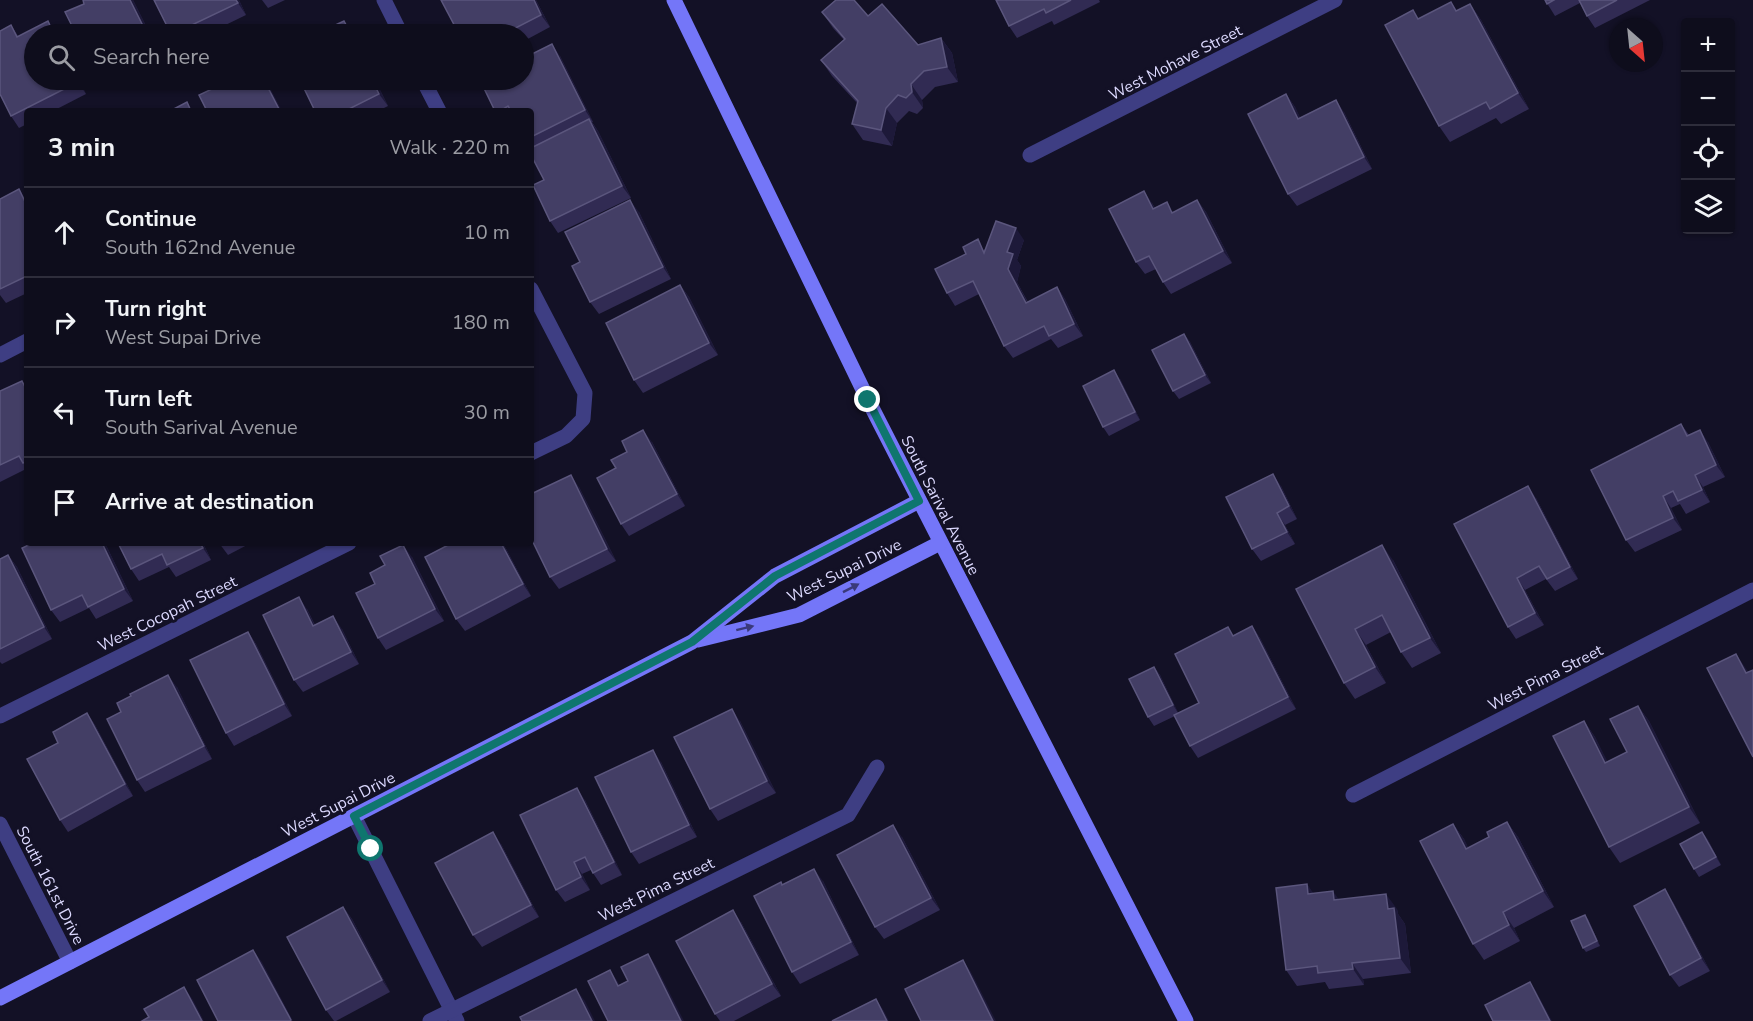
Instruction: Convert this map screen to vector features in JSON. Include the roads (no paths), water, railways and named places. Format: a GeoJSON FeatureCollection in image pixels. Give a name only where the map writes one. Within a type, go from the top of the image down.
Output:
{"type":"FeatureCollection","features":[{"type":"Feature","properties":{"kind":"street"},"geometry":{"type":"LineString","coordinates":[[384,0],[396,24]]}},
{"type":"Feature","properties":{"kind":"street","name":"South Sarival Avenue"},"geometry":{"type":"LineString","coordinates":[[674,0],[940,543],[1186,1021]]}},
{"type":"Feature","properties":{"kind":"street","name":"West Mohave Street"},"geometry":{"type":"LineString","coordinates":[[1030,155],[1335,0]]}},
{"type":"Feature","properties":{"kind":"street"},"geometry":{"type":"LineString","coordinates":[[428,90],[437,108]]}},
{"type":"Feature","properties":{"kind":"street"},"geometry":{"type":"LineString","coordinates":[[534,295],[585,393],[583,419],[566,436],[534,452]]}},
{"type":"Feature","properties":{"kind":"street"},"geometry":{"type":"LineString","coordinates":[[0,355],[24,343]]}},
{"type":"Feature","properties":{"kind":"street","name":"West Supai Drive"},"geometry":{"type":"LineString","coordinates":[[0,998],[692,642],[775,576],[919,501]]}},
{"type":"Feature","properties":{"kind":"street","name":"West Supai Drive"},"geometry":{"type":"LineString","coordinates":[[692,642],[799,615],[940,543]]}},
{"type":"Feature","properties":{"kind":"street","name":"West Cocopah Street"},"geometry":{"type":"LineString","coordinates":[[0,716],[343,546]]}},
{"type":"Feature","properties":{"kind":"street","name":"West Pima Street"},"geometry":{"type":"LineString","coordinates":[[1353,795],[1753,591]]}},
{"type":"Feature","properties":{"kind":"street","name":"West Pima Street"},"geometry":{"type":"LineString","coordinates":[[430,1021],[454,1016],[848,814],[878,767]]}},
{"type":"Feature","properties":{"kind":"street"},"geometry":{"type":"LineString","coordinates":[[354,816],[454,1016]]}},
{"type":"Feature","properties":{"kind":"street","name":"South 161st Drive"},"geometry":{"type":"LineString","coordinates":[[0,824],[70,962]]}}]}
